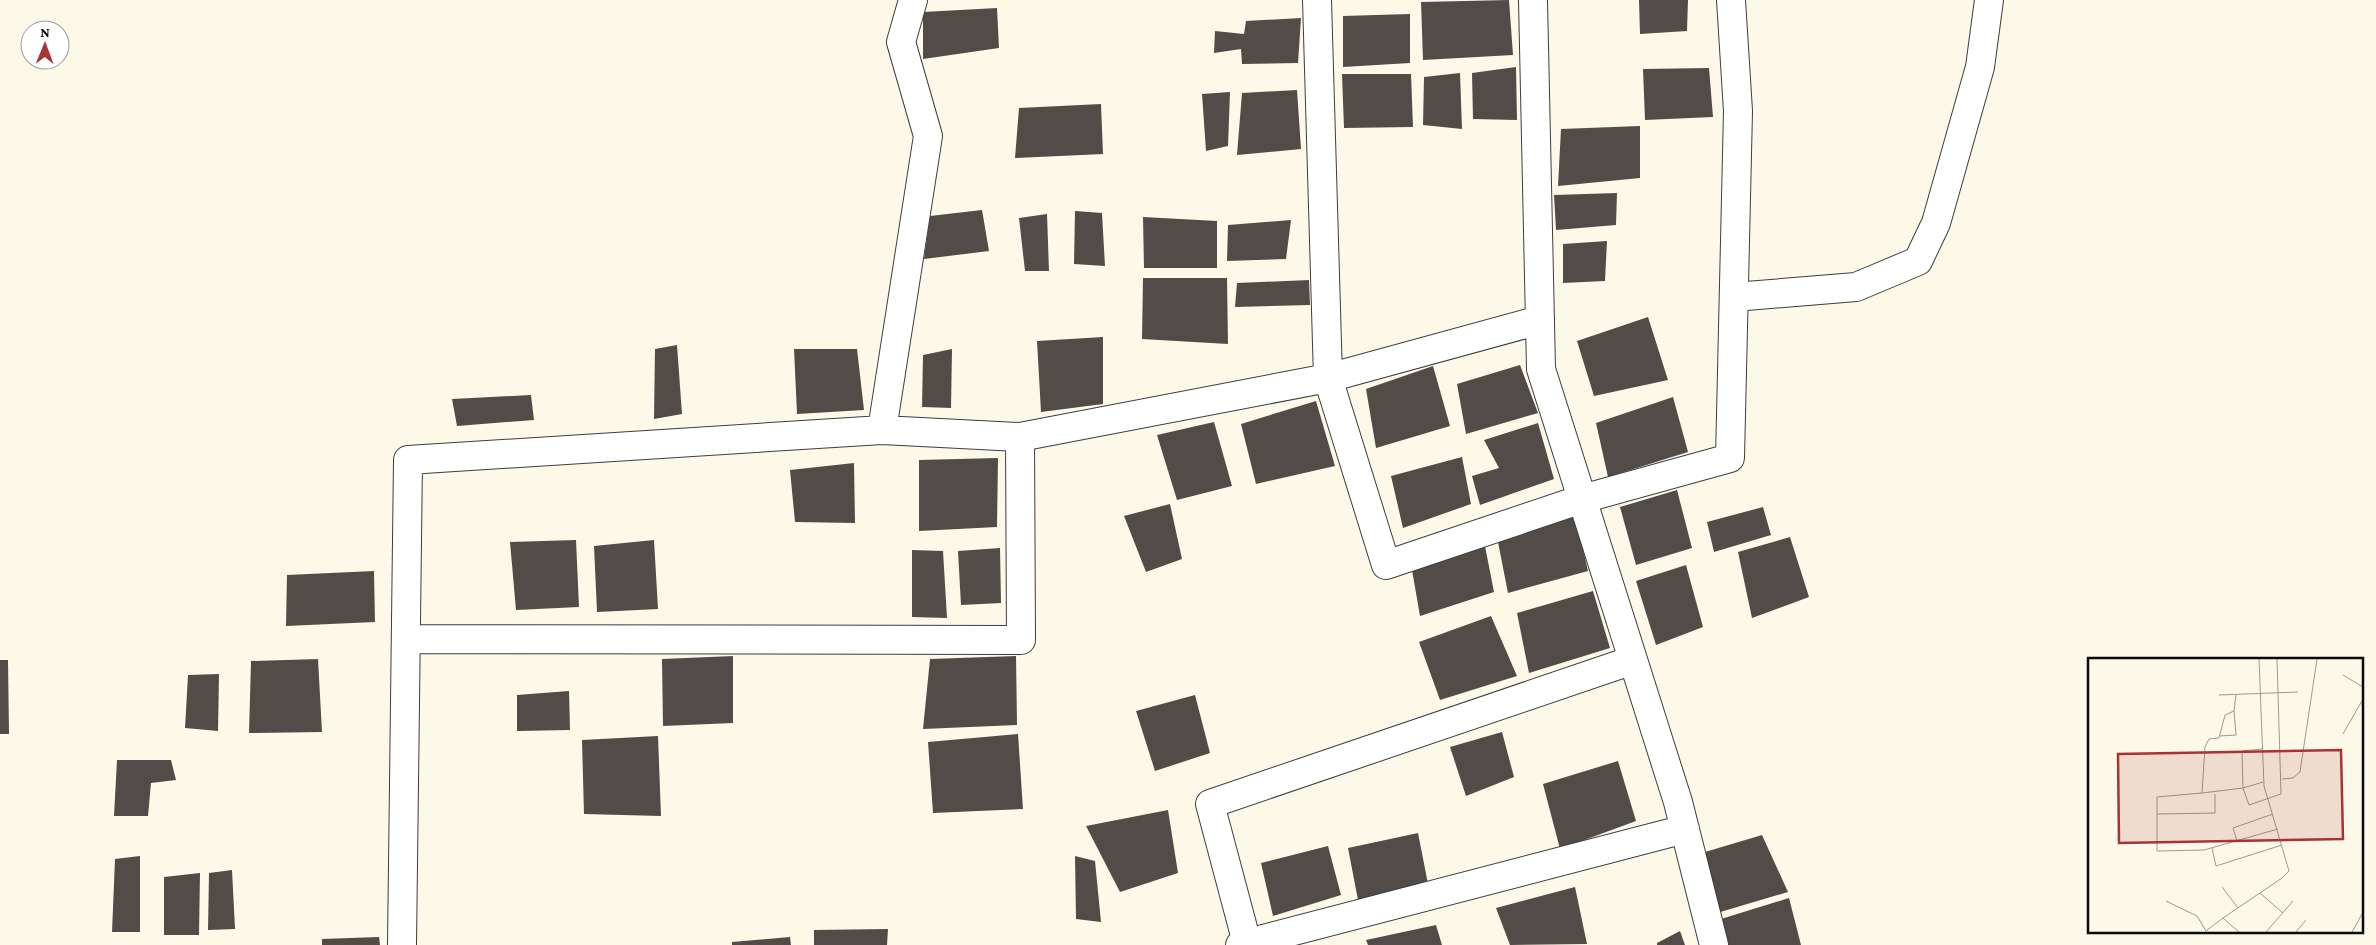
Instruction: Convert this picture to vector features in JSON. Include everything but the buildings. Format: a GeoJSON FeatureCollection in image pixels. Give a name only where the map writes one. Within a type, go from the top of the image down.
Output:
{"type":"FeatureCollection","features":[{"type":"Feature","properties":{"kind":"street"},"geometry":{"type":"LineString","coordinates":[[882,430],[928,136],[901,42],[913,0]]}},
{"type":"Feature","properties":{"kind":"street"},"geometry":{"type":"LineString","coordinates":[[1317,0],[1328,378],[1386,565],[1582,499],[1730,458],[1738,111],[1731,0]]}},
{"type":"Feature","properties":{"kind":"street"},"geometry":{"type":"LineString","coordinates":[[1533,0],[1541,369],[1678,802],[1714,945]]}},
{"type":"Feature","properties":{"kind":"street"},"geometry":{"type":"LineString","coordinates":[[1734,297],[1856,287],[1918,261],[1936,223],[1980,68],[1989,0]]}},
{"type":"Feature","properties":{"kind":"street"},"geometry":{"type":"LineString","coordinates":[[402,945],[408,460],[882,430],[1020,437],[1328,378],[1540,320]]}},
{"type":"Feature","properties":{"kind":"street"},"geometry":{"type":"LineString","coordinates":[[406,639],[1020,640],[1020,437]]}},
{"type":"Feature","properties":{"kind":"street"},"geometry":{"type":"LineString","coordinates":[[1633,660],[1210,804],[1243,944],[1685,829]]}}]}
